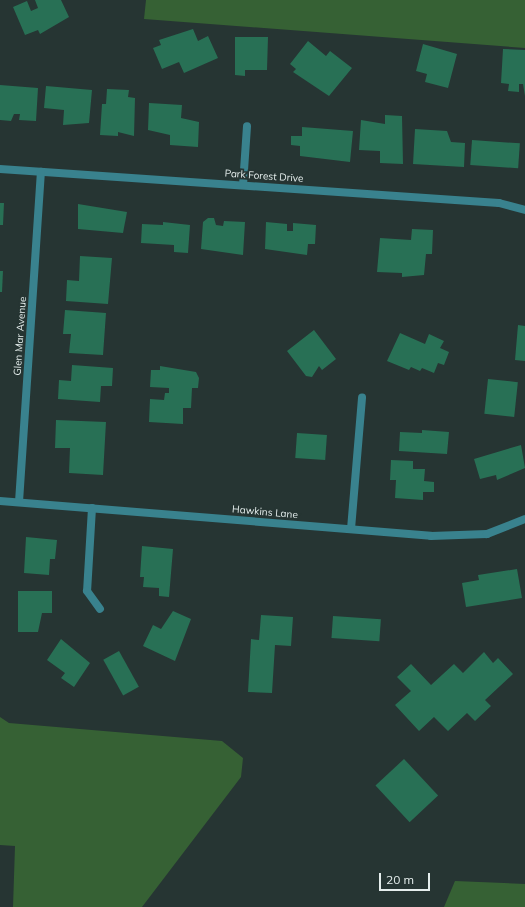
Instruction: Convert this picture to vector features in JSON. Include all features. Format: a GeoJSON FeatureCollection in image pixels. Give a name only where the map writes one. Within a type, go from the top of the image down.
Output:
{"type":"FeatureCollection","features":[{"type":"Feature","properties":{"kind":"street"},"geometry":{"type":"LineString","coordinates":[[243,185],[247,126]]}},
{"type":"Feature","properties":{"kind":"street","name":"Park Forest Drive"},"geometry":{"type":"LineString","coordinates":[[0,169],[499,203],[525,210]]}},
{"type":"Feature","properties":{"kind":"street","name":"Glen Mar Avenue"},"geometry":{"type":"LineString","coordinates":[[19,502],[41,172]]}},
{"type":"Feature","properties":{"kind":"street"},"geometry":{"type":"LineString","coordinates":[[351,529],[362,397]]}},
{"type":"Feature","properties":{"kind":"street","name":"Hawkins Lane"},"geometry":{"type":"LineString","coordinates":[[0,501],[351,529],[459,536],[487,534],[525,519]]}},
{"type":"Feature","properties":{"kind":"street"},"geometry":{"type":"LineString","coordinates":[[92,508],[87,591],[100,609]]}},
{"type":"Feature","properties":{"kind":"green space"},"geometry":{"type":"Polygon","coordinates":[[[146,0],[525,0],[525,48],[144,19],[146,0]]]}},
{"type":"Feature","properties":{"kind":"green space"},"geometry":{"type":"Polygon","coordinates":[[[0,717],[9,723],[222,741],[243,758],[241,777],[142,907],[13,907],[15,846],[0,845],[0,717]]]}},
{"type":"Feature","properties":{"kind":"green space"},"geometry":{"type":"Polygon","coordinates":[[[455,881],[525,884],[525,907],[444,907],[455,881]]]}},
{"type":"Feature","properties":{"kind":"building"},"geometry":{"type":"Polygon","coordinates":[[[35,0],[61,0],[69,17],[40,34],[38,30],[25,35],[13,7],[27,1],[31,11],[38,8],[35,0]]]}},
{"type":"Feature","properties":{"kind":"building"},"geometry":{"type":"Polygon","coordinates":[[[193,29],[198,41],[208,36],[218,58],[184,73],[179,62],[162,69],[153,48],[161,45],[159,40],[193,29]]]}},
{"type":"Feature","properties":{"kind":"building"},"geometry":{"type":"Polygon","coordinates":[[[235,37],[268,37],[267,70],[245,70],[245,76],[235,75],[235,37]]]}},
{"type":"Feature","properties":{"kind":"building"},"geometry":{"type":"Polygon","coordinates":[[[308,41],[326,56],[330,51],[352,68],[329,96],[293,72],[296,69],[290,64],[308,41]]]}},
{"type":"Feature","properties":{"kind":"building"},"geometry":{"type":"Polygon","coordinates":[[[423,44],[457,54],[448,88],[425,82],[427,74],[416,71],[423,44]]]}},
{"type":"Feature","properties":{"kind":"building"},"geometry":{"type":"Polygon","coordinates":[[[503,49],[525,50],[525,96],[523,84],[519,84],[519,92],[508,91],[509,84],[501,83],[503,49]]]}},
{"type":"Feature","properties":{"kind":"building"},"geometry":{"type":"Polygon","coordinates":[[[0,85],[38,88],[36,121],[19,120],[20,114],[14,114],[11,121],[0,120],[0,85]]]}},
{"type":"Feature","properties":{"kind":"building"},"geometry":{"type":"Polygon","coordinates":[[[46,86],[92,90],[89,123],[63,125],[64,110],[44,108],[46,86]]]}},
{"type":"Feature","properties":{"kind":"building"},"geometry":{"type":"Polygon","coordinates":[[[107,89],[129,90],[128,97],[135,98],[134,136],[118,132],[118,136],[100,135],[102,104],[106,104],[107,89]]]}},
{"type":"Feature","properties":{"kind":"building"},"geometry":{"type":"Polygon","coordinates":[[[149,103],[182,105],[181,118],[199,122],[198,147],[170,145],[170,135],[148,130],[149,103]]]}},
{"type":"Feature","properties":{"kind":"building"},"geometry":{"type":"Polygon","coordinates":[[[385,115],[402,116],[403,164],[380,163],[380,151],[359,150],[361,120],[385,124],[385,115]]]}},
{"type":"Feature","properties":{"kind":"building"},"geometry":{"type":"Polygon","coordinates":[[[302,127],[353,131],[350,162],[300,156],[300,146],[291,145],[291,136],[302,136],[302,127]]]}},
{"type":"Feature","properties":{"kind":"building"},"geometry":{"type":"Polygon","coordinates":[[[415,129],[447,131],[451,142],[465,143],[464,167],[413,164],[415,129]]]}},
{"type":"Feature","properties":{"kind":"building"},"geometry":{"type":"Polygon","coordinates":[[[472,140],[520,143],[518,168],[470,165],[472,140]]]}},
{"type":"Feature","properties":{"kind":"building"},"geometry":{"type":"Polygon","coordinates":[[[0,203],[4,203],[3,225],[0,225],[0,203]]]}},
{"type":"Feature","properties":{"kind":"building"},"geometry":{"type":"Polygon","coordinates":[[[78,204],[127,212],[123,233],[78,229],[78,204]]]}},
{"type":"Feature","properties":{"kind":"building"},"geometry":{"type":"Polygon","coordinates":[[[208,218],[214,218],[216,225],[223,226],[224,221],[245,222],[243,255],[201,249],[203,222],[208,218]]]}},
{"type":"Feature","properties":{"kind":"building"},"geometry":{"type":"Polygon","coordinates":[[[163,222],[190,225],[188,253],[174,252],[174,245],[141,243],[142,224],[163,225],[163,222]]]}},
{"type":"Feature","properties":{"kind":"building"},"geometry":{"type":"Polygon","coordinates":[[[266,222],[287,224],[287,231],[293,231],[293,223],[316,225],[315,244],[308,244],[307,255],[265,249],[266,222]]]}},
{"type":"Feature","properties":{"kind":"building"},"geometry":{"type":"Polygon","coordinates":[[[412,229],[433,230],[432,254],[426,254],[424,275],[402,277],[402,273],[377,272],[380,238],[411,240],[412,229]]]}},
{"type":"Feature","properties":{"kind":"building"},"geometry":{"type":"Polygon","coordinates":[[[80,256],[112,258],[108,304],[66,301],[67,280],[79,281],[80,256]]]}},
{"type":"Feature","properties":{"kind":"building"},"geometry":{"type":"Polygon","coordinates":[[[0,271],[3,271],[2,292],[0,292],[0,271]]]}},
{"type":"Feature","properties":{"kind":"building"},"geometry":{"type":"Polygon","coordinates":[[[65,310],[106,313],[103,355],[69,353],[71,334],[63,334],[65,310]]]}},
{"type":"Feature","properties":{"kind":"building"},"geometry":{"type":"Polygon","coordinates":[[[518,325],[525,326],[525,361],[515,360],[518,325]]]}},
{"type":"Feature","properties":{"kind":"building"},"geometry":{"type":"Polygon","coordinates":[[[314,330],[336,359],[322,370],[319,366],[312,377],[306,376],[287,351],[314,330]]]}},
{"type":"Feature","properties":{"kind":"building"},"geometry":{"type":"Polygon","coordinates":[[[400,333],[425,344],[429,334],[444,341],[440,348],[449,352],[444,365],[438,363],[434,373],[422,368],[420,371],[411,367],[409,370],[387,361],[400,333]]]}},
{"type":"Feature","properties":{"kind":"building"},"geometry":{"type":"Polygon","coordinates":[[[72,365],[113,368],[112,386],[101,386],[100,402],[58,399],[59,380],[71,381],[72,365]]]}},
{"type":"Feature","properties":{"kind":"building"},"geometry":{"type":"Polygon","coordinates":[[[160,366],[196,372],[199,378],[198,388],[192,388],[191,408],[183,408],[183,424],[149,422],[150,399],[164,400],[165,393],[169,393],[169,388],[150,387],[151,370],[160,370],[160,366]]]}},
{"type":"Feature","properties":{"kind":"building"},"geometry":{"type":"Polygon","coordinates":[[[488,379],[518,382],[514,417],[484,414],[488,379]]]}},
{"type":"Feature","properties":{"kind":"building"},"geometry":{"type":"Polygon","coordinates":[[[56,420],[106,422],[103,475],[69,473],[70,448],[55,448],[56,420]]]}},
{"type":"Feature","properties":{"kind":"building"},"geometry":{"type":"Polygon","coordinates":[[[422,430],[449,432],[447,454],[399,451],[400,432],[422,433],[422,430]]]}},
{"type":"Feature","properties":{"kind":"building"},"geometry":{"type":"Polygon","coordinates":[[[297,433],[327,435],[325,460],[295,458],[297,433]]]}},
{"type":"Feature","properties":{"kind":"building"},"geometry":{"type":"Polygon","coordinates":[[[521,445],[525,468],[497,480],[496,475],[480,479],[474,459],[521,445]]]}},
{"type":"Feature","properties":{"kind":"building"},"geometry":{"type":"Polygon","coordinates":[[[391,460],[413,461],[413,469],[425,469],[424,481],[434,482],[434,492],[423,492],[423,500],[395,498],[396,480],[390,480],[391,460]]]}},
{"type":"Feature","properties":{"kind":"building"},"geometry":{"type":"Polygon","coordinates":[[[26,537],[57,540],[55,559],[50,559],[49,575],[24,573],[26,537]]]}},
{"type":"Feature","properties":{"kind":"building"},"geometry":{"type":"Polygon","coordinates":[[[142,546],[173,549],[169,597],[159,596],[159,588],[143,587],[144,577],[140,577],[142,546]]]}},
{"type":"Feature","properties":{"kind":"building"},"geometry":{"type":"Polygon","coordinates":[[[517,569],[522,598],[466,607],[462,583],[479,580],[478,575],[517,569]]]}},
{"type":"Feature","properties":{"kind":"building"},"geometry":{"type":"Polygon","coordinates":[[[18,591],[52,591],[52,613],[42,613],[38,632],[18,632],[18,591]]]}},
{"type":"Feature","properties":{"kind":"building"},"geometry":{"type":"Polygon","coordinates":[[[173,611],[191,619],[175,661],[143,646],[153,625],[161,629],[173,611]]]}},
{"type":"Feature","properties":{"kind":"building"},"geometry":{"type":"Polygon","coordinates":[[[261,615],[293,617],[291,646],[275,645],[272,693],[248,692],[251,639],[259,640],[261,615]]]}},
{"type":"Feature","properties":{"kind":"building"},"geometry":{"type":"Polygon","coordinates":[[[333,616],[381,619],[379,641],[331,638],[333,616]]]}},
{"type":"Feature","properties":{"kind":"building"},"geometry":{"type":"Polygon","coordinates":[[[61,639],[90,663],[74,687],[61,678],[65,673],[47,660],[61,639]]]}},
{"type":"Feature","properties":{"kind":"building"},"geometry":{"type":"Polygon","coordinates":[[[119,651],[139,687],[123,696],[103,660],[119,651]]]}},
{"type":"Feature","properties":{"kind":"building"},"geometry":{"type":"Polygon","coordinates":[[[484,652],[493,663],[498,658],[513,674],[485,700],[491,706],[475,721],[467,713],[448,731],[434,717],[419,731],[395,705],[411,691],[397,677],[411,664],[431,685],[454,664],[463,673],[484,652]]]}},
{"type":"Feature","properties":{"kind":"building"},"geometry":{"type":"Polygon","coordinates":[[[404,759],[438,796],[410,822],[375,786],[404,759]]]}}]}
